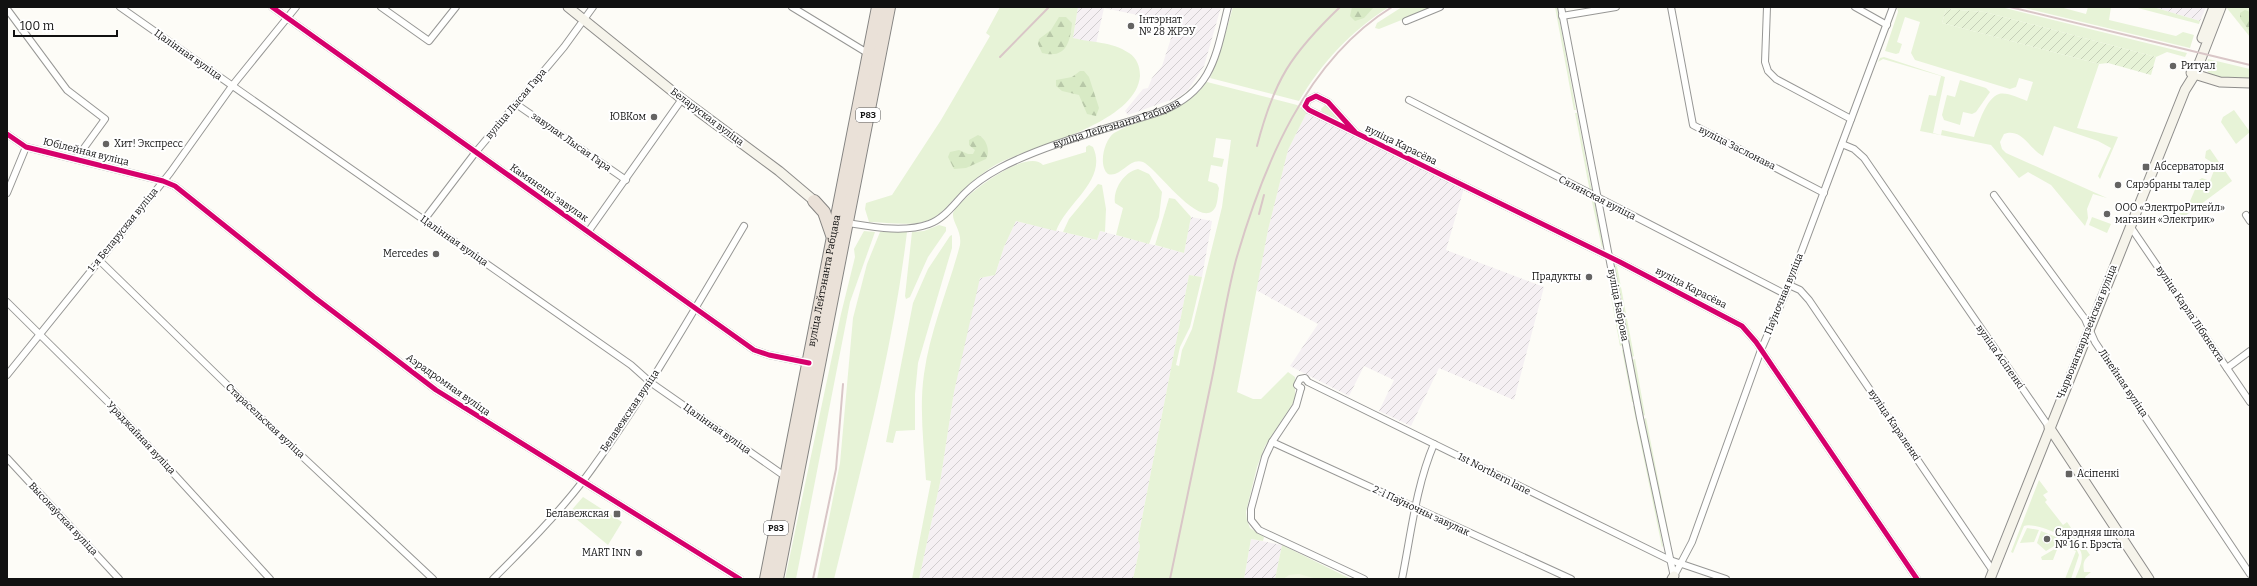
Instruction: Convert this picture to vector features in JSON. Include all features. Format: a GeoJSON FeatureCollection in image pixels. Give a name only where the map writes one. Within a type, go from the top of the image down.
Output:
{"type":"FeatureCollection","features":[{"type":"Feature","properties":{"kind":"highway","name":"вуліца Лейтэнанта Рабцава"},"geometry":{"type":"LineString","coordinates":[[766,579],[832,240],[842,221],[842,188],[870,55],[878,7]]}},
{"type":"Feature","properties":{"kind":"highway","name":"вуліца Лейтэнанта Рабцава"},"geometry":{"type":"LineString","coordinates":[[777,579],[842,221],[889,7]]}},
{"type":"Feature","properties":{"kind":"highway"},"geometry":{"type":"LineString","coordinates":[[814,201],[823,204],[831,202],[838,197],[842,188]]}},
{"type":"Feature","properties":{"kind":"highway"},"geometry":{"type":"LineString","coordinates":[[814,201],[824,212],[832,240]]}},
{"type":"Feature","properties":{"kind":"main road","name":"Беларуская вуліца"},"geometry":{"type":"LineString","coordinates":[[568,7],[682,99],[842,221]]}},
{"type":"Feature","properties":{"kind":"main road","name":"Чырвонагвардзейская вуліца"},"geometry":{"type":"LineString","coordinates":[[1991,575],[2049,427],[2188,85],[2214,7]]}},
{"type":"Feature","properties":{"kind":"main road","name":"Чырвонагвардзейская вуліца"},"geometry":{"type":"LineString","coordinates":[[2192,73],[2221,7]]}},
{"type":"Feature","properties":{"kind":"main road"},"geometry":{"type":"LineString","coordinates":[[2192,73],[2220,82],[2250,83]]}},
{"type":"Feature","properties":{"kind":"main road","name":"вуліца Асіпенкі"},"geometry":{"type":"LineString","coordinates":[[2049,427],[2149,579]]}},
{"type":"Feature","properties":{"kind":"street","name":"Цалінная вуліца"},"geometry":{"type":"LineString","coordinates":[[120,7],[631,365],[650,382],[786,477]]}},
{"type":"Feature","properties":{"kind":"street","name":"Камянецкі завулак"},"geometry":{"type":"LineString","coordinates":[[272,7],[475,153],[754,350],[768,355],[809,363]]}},
{"type":"Feature","properties":{"kind":"street","name":"1-я Беларуская вуліца"},"geometry":{"type":"LineString","coordinates":[[7,375],[164,181],[232,86],[296,7]]}},
{"type":"Feature","properties":{"kind":"street"},"geometry":{"type":"LineString","coordinates":[[380,7],[429,41],[456,7]]}},
{"type":"Feature","properties":{"kind":"street","name":"вуліца Лысая Гара"},"geometry":{"type":"LineString","coordinates":[[424,220],[475,153],[564,47],[593,7]]}},
{"type":"Feature","properties":{"kind":"street"},"geometry":{"type":"LineString","coordinates":[[792,7],[870,55]]}},
{"type":"Feature","properties":{"kind":"street","name":"вуліца Лейтэнанта Рабцава"},"geometry":{"type":"LineString","coordinates":[[842,221],[886,227],[916,227],[930,224],[948,212],[975,184],[1006,165],[1181,102],[1194,92],[1210,70],[1228,7]]}},
{"type":"Feature","properties":{"kind":"street"},"geometry":{"type":"LineString","coordinates":[[1406,20],[1440,7]]}},
{"type":"Feature","properties":{"kind":"street","name":"вуліца Баброва"},"geometry":{"type":"LineString","coordinates":[[1560,7],[1596,198],[1674,578]]}},
{"type":"Feature","properties":{"kind":"street"},"geometry":{"type":"LineString","coordinates":[[1562,16],[1616,7]]}},
{"type":"Feature","properties":{"kind":"street","name":"вуліца Заслонава"},"geometry":{"type":"LineString","coordinates":[[1671,7],[1693,125],[1824,193]]}},
{"type":"Feature","properties":{"kind":"street"},"geometry":{"type":"LineString","coordinates":[[1768,7],[1765,62],[1768,71],[1776,79],[1851,119]]}},
{"type":"Feature","properties":{"kind":"street"},"geometry":{"type":"LineString","coordinates":[[1855,7],[1887,25]]}},
{"type":"Feature","properties":{"kind":"street","name":"Паўночная вуліца"},"geometry":{"type":"LineString","coordinates":[[1674,578],[1694,536],[1761,350],[1789,285],[1893,7]]}},
{"type":"Feature","properties":{"kind":"street"},"geometry":{"type":"LineString","coordinates":[[7,9],[67,90],[105,119],[76,159]]}},
{"type":"Feature","properties":{"kind":"street","name":"вуліца Карасёва"},"geometry":{"type":"LineString","coordinates":[[1355,132],[1325,100],[1316,96],[1308,100],[1305,106],[1307,109],[1609,256],[1731,319],[1750,334],[1917,579]]}},
{"type":"Feature","properties":{"kind":"street"},"geometry":{"type":"LineString","coordinates":[[588,232],[682,99]]}},
{"type":"Feature","properties":{"kind":"street","name":"Сялянская вуліца"},"geometry":{"type":"LineString","coordinates":[[1409,100],[1596,198],[1785,294]]}},
{"type":"Feature","properties":{"kind":"street","name":"завулак Лысая Гара"},"geometry":{"type":"LineString","coordinates":[[516,104],[626,180]]}},
{"type":"Feature","properties":{"kind":"street","name":"Юбілейная вуліца"},"geometry":{"type":"LineString","coordinates":[[7,134],[26,147],[164,181]]}},
{"type":"Feature","properties":{"kind":"street","name":"вуліца Асіпенкі"},"geometry":{"type":"LineString","coordinates":[[1842,144],[1854,150],[1864,158],[2049,427]]}},
{"type":"Feature","properties":{"kind":"street"},"geometry":{"type":"LineString","coordinates":[[7,192],[26,147]]}},
{"type":"Feature","properties":{"kind":"street","name":"Аэрадромная вуліца"},"geometry":{"type":"LineString","coordinates":[[164,181],[181,190],[314,297],[436,390],[740,579]]}},
{"type":"Feature","properties":{"kind":"street","name":"Лінейная вуліца"},"geometry":{"type":"LineString","coordinates":[[1994,195],[2086,319],[2095,342],[2250,574]]}},
{"type":"Feature","properties":{"kind":"street"},"geometry":{"type":"LineString","coordinates":[[2246,215],[2250,221]]}},
{"type":"Feature","properties":{"kind":"street","name":"Белавежская вуліца"},"geometry":{"type":"LineString","coordinates":[[493,579],[547,523],[582,481],[650,382],[744,226]]}},
{"type":"Feature","properties":{"kind":"street","name":"вуліца Карла Лібкнехта"},"geometry":{"type":"LineString","coordinates":[[2130,226],[2250,402]]}},
{"type":"Feature","properties":{"kind":"street","name":"Старасельская вуліца"},"geometry":{"type":"LineString","coordinates":[[99,260],[257,414],[433,579]]}},
{"type":"Feature","properties":{"kind":"street","name":"вуліца Караленкі"},"geometry":{"type":"LineString","coordinates":[[1789,285],[1800,290],[1809,300],[1991,575]]}},
{"type":"Feature","properties":{"kind":"street","name":"Ураджайная вуліца"},"geometry":{"type":"LineString","coordinates":[[7,302],[109,403],[270,579]]}},
{"type":"Feature","properties":{"kind":"street"},"geometry":{"type":"LineString","coordinates":[[2227,368],[2250,351]]}},
{"type":"Feature","properties":{"kind":"street","name":"1st Northern lane"},"geometry":{"type":"LineString","coordinates":[[1272,442],[1294,409],[1301,388],[1297,385],[1298,380],[1305,378],[1308,382],[1680,565],[1726,579]]}},
{"type":"Feature","properties":{"kind":"street"},"geometry":{"type":"LineString","coordinates":[[1272,442],[1260,471],[1251,509],[1251,520],[1260,530],[1364,579]]}},
{"type":"Feature","properties":{"kind":"street","name":"2-і Паўночны завулак"},"geometry":{"type":"LineString","coordinates":[[1272,442],[1571,579]]}},
{"type":"Feature","properties":{"kind":"street"},"geometry":{"type":"LineString","coordinates":[[1402,579],[1416,508],[1434,444]]}},
{"type":"Feature","properties":{"kind":"street","name":"Высокаўская вуліца"},"geometry":{"type":"LineString","coordinates":[[7,458],[119,579]]}},
{"type":"Feature","properties":{"kind":"shaded area"},"geometry":{"type":"Polygon","coordinates":[[[1078,7],[1221,7],[1204,66],[1188,90],[1179,97],[1128,115],[1125,111],[1143,89],[1148,88],[1152,78],[1162,66],[1176,23],[1104,8],[1096,44],[1073,38],[1078,7]]]}},
{"type":"Feature","properties":{"kind":"shaded area"},"geometry":{"type":"Polygon","coordinates":[[[2153,7],[2206,7],[2200,21],[2153,7]]]}},
{"type":"Feature","properties":{"kind":"shaded area"},"geometry":{"type":"Polygon","coordinates":[[[1307,112],[1464,188],[1446,250],[1544,287],[1514,400],[1439,368],[1411,426],[1379,411],[1394,380],[1364,366],[1349,396],[1290,366],[1318,324],[1256,290],[1268,230],[1288,150],[1307,112]]]}},
{"type":"Feature","properties":{"kind":"shaded area"},"geometry":{"type":"Polygon","coordinates":[[[1191,217],[1212,221],[1202,277],[1189,275],[1138,539],[1140,546],[1133,579],[919,579],[940,483],[954,392],[972,305],[980,278],[995,275],[1004,247],[1016,221],[1097,240],[1100,231],[1184,253],[1191,217]]]}},
{"type":"Feature","properties":{"kind":"shaded area"},"geometry":{"type":"Polygon","coordinates":[[[1251,539],[1282,545],[1275,579],[1244,579],[1251,539]]]}},
{"type":"Feature","properties":{"kind":"green space"},"geometry":{"type":"Polygon","coordinates":[[[1000,7],[1078,7],[1073,38],[1115,46],[1132,55],[1138,63],[1140,73],[1134,92],[1122,107],[1104,119],[1060,140],[1017,155],[990,168],[970,184],[934,218],[923,222],[910,224],[869,222],[865,209],[866,203],[892,195],[941,120],[990,36],[986,33],[1000,7]]]}},
{"type":"Feature","properties":{"kind":"green space"},"geometry":{"type":"Polygon","coordinates":[[[1233,7],[1389,7],[1362,26],[1338,49],[1317,74],[1299,101],[1210,78],[1219,56],[1233,7]]]}},
{"type":"Feature","properties":{"kind":"green space"},"geometry":{"type":"Polygon","coordinates":[[[1352,7],[1374,7],[1364,18],[1355,21],[1350,16],[1352,7]]]}},
{"type":"Feature","properties":{"kind":"green space"},"geometry":{"type":"Polygon","coordinates":[[[1402,7],[1434,7],[1379,29],[1375,28],[1377,23],[1402,7]]]}},
{"type":"Feature","properties":{"kind":"green space"},"geometry":{"type":"Polygon","coordinates":[[[1555,7],[1557,7],[1576,110],[1574,110],[1555,7]]]}},
{"type":"Feature","properties":{"kind":"green space"},"geometry":{"type":"Polygon","coordinates":[[[1897,7],[2001,7],[2187,53],[2185,57],[2167,52],[2156,57],[1985,12],[1946,9],[1942,23],[2099,64],[2077,128],[2118,137],[2100,179],[2098,176],[2111,148],[2098,141],[2054,126],[2043,156],[2021,136],[2016,134],[2004,134],[2000,142],[2002,149],[2006,153],[2107,198],[2093,194],[2087,209],[2088,218],[2085,226],[2051,185],[2028,172],[2019,178],[1991,145],[1920,131],[1929,95],[1936,96],[1941,76],[1883,59],[1878,62],[1880,58],[1884,57],[1945,77],[1933,133],[1941,135],[1942,130],[1974,137],[1986,106],[1994,97],[1999,94],[2006,94],[2027,101],[2033,82],[2019,78],[2016,87],[2010,89],[1915,60],[1911,53],[1920,22],[1905,17],[1897,42],[1902,44],[1899,53],[1896,54],[1885,51],[1898,12],[1897,7]]]}},
{"type":"Feature","properties":{"kind":"green space"},"geometry":{"type":"Polygon","coordinates":[[[2021,7],[2060,7],[2086,14],[2088,7],[2111,7],[2109,20],[2176,36],[2183,32],[2194,35],[2190,48],[2021,7]]]}},
{"type":"Feature","properties":{"kind":"green space"},"geometry":{"type":"Polygon","coordinates":[[[2134,7],[2153,7],[2200,21],[2199,24],[2134,7]]]}},
{"type":"Feature","properties":{"kind":"green space"},"geometry":{"type":"Polygon","coordinates":[[[2226,7],[2250,7],[2250,37],[2226,7]]]}},
{"type":"Feature","properties":{"kind":"green space"},"geometry":{"type":"Polygon","coordinates":[[[1946,9],[1985,12],[2156,57],[2151,75],[2108,63],[2099,64],[1942,23],[1946,9]]]}},
{"type":"Feature","properties":{"kind":"green space"},"geometry":{"type":"Polygon","coordinates":[[[2245,10],[2250,12],[2250,32],[2240,18],[2240,13],[2245,10]]]}},
{"type":"Feature","properties":{"kind":"green space"},"geometry":{"type":"Polygon","coordinates":[[[1059,17],[1066,17],[1072,23],[1068,43],[1062,51],[1057,54],[1042,53],[1038,44],[1039,39],[1051,30],[1059,17]]]}},
{"type":"Feature","properties":{"kind":"green space"},"geometry":{"type":"Polygon","coordinates":[[[2208,59],[2250,69],[2250,79],[2223,78],[2209,74],[2206,68],[2208,59]]]}},
{"type":"Feature","properties":{"kind":"green space"},"geometry":{"type":"Polygon","coordinates":[[[1080,71],[1084,71],[1089,77],[1099,108],[1096,116],[1087,114],[1079,95],[1062,91],[1056,86],[1056,80],[1072,77],[1080,71]]]}},
{"type":"Feature","properties":{"kind":"green space"},"geometry":{"type":"Polygon","coordinates":[[[1960,80],[1986,88],[1990,92],[1976,112],[1972,114],[1963,112],[1960,125],[1944,120],[1942,115],[1947,95],[1955,97],[1960,80]]]}},
{"type":"Feature","properties":{"kind":"green space"},"geometry":{"type":"Polygon","coordinates":[[[1207,82],[1297,105],[1307,112],[1288,150],[1268,230],[1237,392],[1253,399],[1261,399],[1288,372],[1295,377],[1295,400],[1265,446],[1257,467],[1246,512],[1250,528],[1264,537],[1263,541],[1251,539],[1244,579],[1133,579],[1140,546],[1138,539],[1189,275],[1202,277],[1190,327],[1180,347],[1176,365],[1179,366],[1182,350],[1192,329],[1222,207],[1231,140],[1216,138],[1213,157],[1224,159],[1222,167],[1211,165],[1208,181],[1217,184],[1219,188],[1216,206],[1210,213],[1201,212],[1191,206],[1143,162],[1133,162],[1117,173],[1108,174],[1103,165],[1103,159],[1107,141],[1114,133],[1164,113],[1186,102],[1207,82]]]}},
{"type":"Feature","properties":{"kind":"green space"},"geometry":{"type":"Polygon","coordinates":[[[1326,104],[1343,122],[1322,112],[1321,109],[1326,104]]]}},
{"type":"Feature","properties":{"kind":"green space"},"geometry":{"type":"Polygon","coordinates":[[[2234,110],[2250,132],[2236,144],[2221,122],[2223,117],[2234,110]]]}},
{"type":"Feature","properties":{"kind":"green space"},"geometry":{"type":"Polygon","coordinates":[[[1575,113],[1577,113],[1592,192],[1590,192],[1575,113]]]}},
{"type":"Feature","properties":{"kind":"green space"},"geometry":{"type":"Polygon","coordinates":[[[978,135],[987,145],[988,152],[986,159],[966,168],[954,169],[948,157],[950,152],[959,150],[968,154],[973,154],[975,150],[969,145],[969,140],[978,135]]]}},
{"type":"Feature","properties":{"kind":"green space"},"geometry":{"type":"Polygon","coordinates":[[[1089,145],[1093,147],[1096,159],[1095,170],[1091,180],[1061,220],[1056,231],[1016,221],[1004,247],[995,275],[980,278],[954,392],[940,483],[919,579],[912,579],[931,481],[926,480],[923,440],[922,400],[924,374],[935,325],[960,245],[960,235],[953,217],[953,213],[959,205],[981,186],[1010,168],[1023,163],[1035,161],[1043,165],[1086,152],[1086,147],[1089,145]]]}},
{"type":"Feature","properties":{"kind":"green space"},"geometry":{"type":"Polygon","coordinates":[[[2210,149],[2232,181],[2185,216],[2179,214],[2188,206],[2199,180],[2202,178],[2210,181],[2216,165],[2205,158],[2206,151],[2210,149]]]}},
{"type":"Feature","properties":{"kind":"green space"},"geometry":{"type":"Polygon","coordinates":[[[1138,169],[1149,174],[1162,192],[1159,217],[1149,244],[1116,235],[1123,208],[1115,203],[1116,192],[1124,177],[1138,169]]]}},
{"type":"Feature","properties":{"kind":"green space"},"geometry":{"type":"Polygon","coordinates":[[[1098,184],[1102,185],[1106,209],[1105,232],[1100,231],[1097,240],[1063,232],[1069,219],[1098,184]]]}},
{"type":"Feature","properties":{"kind":"green space"},"geometry":{"type":"Polygon","coordinates":[[[1591,197],[1594,200],[1603,245],[1602,248],[1591,197]]]}},
{"type":"Feature","properties":{"kind":"green space"},"geometry":{"type":"Polygon","coordinates":[[[1169,198],[1175,199],[1191,217],[1184,253],[1155,245],[1169,198]]]}},
{"type":"Feature","properties":{"kind":"green space"},"geometry":{"type":"Polygon","coordinates":[[[2092,217],[2111,224],[2107,233],[2089,225],[2092,217]]]}},
{"type":"Feature","properties":{"kind":"green space"},"geometry":{"type":"Polygon","coordinates":[[[939,225],[946,227],[946,231],[928,257],[910,297],[906,299],[905,296],[912,232],[924,231],[939,225]]]}},
{"type":"Feature","properties":{"kind":"green space"},"geometry":{"type":"Polygon","coordinates":[[[864,231],[875,232],[850,302],[796,579],[785,579],[841,314],[855,257],[854,249],[864,231]]]}},
{"type":"Feature","properties":{"kind":"green space"},"geometry":{"type":"Polygon","coordinates":[[[880,232],[907,232],[894,320],[876,407],[834,579],[817,579],[840,463],[853,318],[867,264],[880,232]]]}},
{"type":"Feature","properties":{"kind":"green space"},"geometry":{"type":"Polygon","coordinates":[[[952,235],[952,248],[918,363],[915,394],[915,430],[896,431],[893,443],[886,442],[913,303],[928,269],[952,235]]]}},
{"type":"Feature","properties":{"kind":"green space"},"geometry":{"type":"Polygon","coordinates":[[[1614,265],[1617,266],[1634,356],[1632,357],[1614,265]]]}},
{"type":"Feature","properties":{"kind":"green space"},"geometry":{"type":"Polygon","coordinates":[[[1612,290],[1623,345],[1620,346],[1610,291],[1612,290]]]}},
{"type":"Feature","properties":{"kind":"green space"},"geometry":{"type":"Polygon","coordinates":[[[1622,350],[1624,350],[1634,402],[1632,402],[1622,350]]]}},
{"type":"Feature","properties":{"kind":"green space"},"geometry":{"type":"Polygon","coordinates":[[[1635,359],[1645,415],[1643,416],[1632,360],[1635,359]]]}},
{"type":"Feature","properties":{"kind":"green space"},"geometry":{"type":"Polygon","coordinates":[[[1633,406],[1635,406],[1662,547],[1633,406]]]}},
{"type":"Feature","properties":{"kind":"green space"},"geometry":{"type":"Polygon","coordinates":[[[1646,418],[1671,545],[1669,545],[1644,419],[1646,418]]]}},
{"type":"Feature","properties":{"kind":"green space"},"geometry":{"type":"Polygon","coordinates":[[[2039,480],[2048,492],[2043,495],[2047,500],[2045,502],[2063,525],[2067,522],[2090,555],[2085,560],[2084,564],[2084,572],[2091,572],[2085,577],[2086,579],[2075,579],[2082,559],[2081,552],[2078,547],[2064,537],[2046,529],[2037,526],[2024,526],[2013,553],[2011,552],[2039,480]]]}},
{"type":"Feature","properties":{"kind":"green space"},"geometry":{"type":"Polygon","coordinates":[[[583,497],[622,522],[608,545],[569,513],[583,497]]]}},
{"type":"Feature","properties":{"kind":"green space"},"geometry":{"type":"Polygon","coordinates":[[[2027,528],[2039,530],[2034,542],[2020,543],[2027,528]]]}},
{"type":"Feature","properties":{"kind":"green space"},"geometry":{"type":"Polygon","coordinates":[[[2041,531],[2064,540],[2046,551],[2037,543],[2041,531]]]}},
{"type":"Feature","properties":{"kind":"green space"},"geometry":{"type":"Polygon","coordinates":[[[2067,541],[2075,546],[2079,555],[2071,579],[2065,579],[2076,551],[2061,545],[2067,541]]]}},
{"type":"Feature","properties":{"kind":"green space"},"geometry":{"type":"Polygon","coordinates":[[[1282,545],[1351,579],[1275,579],[1282,545]]]}},
{"type":"Feature","properties":{"kind":"green space"},"geometry":{"type":"Polygon","coordinates":[[[2058,547],[2053,560],[2042,560],[2041,557],[2058,547]]]}},
{"type":"Feature","properties":{"kind":"green space"},"geometry":{"type":"Polygon","coordinates":[[[1299,574],[1317,579],[1283,579],[1289,575],[1299,574]]]}},
{"type":"Feature","properties":{"kind":"railway"},"geometry":{"type":"LineString","coordinates":[[1000,57],[1049,7]]}},
{"type":"Feature","properties":{"kind":"railway"},"geometry":{"type":"LineString","coordinates":[[1257,146],[1270,103],[1286,69],[1309,39],[1340,7]]}},
{"type":"Feature","properties":{"kind":"railway"},"geometry":{"type":"LineString","coordinates":[[1170,579],[1232,274],[1247,224],[1260,188],[1292,118],[1312,86],[1335,56],[1362,29],[1392,7]]}},
{"type":"Feature","properties":{"kind":"railway"},"geometry":{"type":"LineString","coordinates":[[2010,7],[2250,65]]}},
{"type":"Feature","properties":{"kind":"railway"},"geometry":{"type":"LineString","coordinates":[[1259,214],[1264,195]]}},
{"type":"Feature","properties":{"kind":"railway"},"geometry":{"type":"LineString","coordinates":[[813,579],[836,469],[843,384]]}},
{"type":"Feature","properties":{"kind":"cycle path"},"geometry":{"type":"LineString","coordinates":[[272,7],[754,350],[769,355],[809,363]]}},
{"type":"Feature","properties":{"kind":"cycle path"},"geometry":{"type":"LineString","coordinates":[[1355,132],[1328,102],[1316,96],[1308,100],[1305,106],[1309,110],[1620,262],[1742,326],[1756,342],[1917,579]]}},
{"type":"Feature","properties":{"kind":"cycle path"},"geometry":{"type":"LineString","coordinates":[[7,134],[26,147],[163,181],[175,186],[314,297],[436,390],[740,579]]}},
{"type":"Feature","properties":{"kind":"place","name":"Інтэрнат № 28 ЖРЭУ"},"geometry":{"type":"Point","coordinates":[1131,26]}},
{"type":"Feature","properties":{"kind":"place","name":"Ритуал"},"geometry":{"type":"Point","coordinates":[2173,66]}},
{"type":"Feature","properties":{"kind":"place","name":"ЮВКом"},"geometry":{"type":"Point","coordinates":[654,117]}},
{"type":"Feature","properties":{"kind":"place","name":"Хит! Экспресс"},"geometry":{"type":"Point","coordinates":[106,144]}},
{"type":"Feature","properties":{"kind":"place","name":"Абсерваторыя"},"geometry":{"type":"Point","coordinates":[2146,167]}},
{"type":"Feature","properties":{"kind":"place","name":"Сярэбраны талер"},"geometry":{"type":"Point","coordinates":[2118,185]}},
{"type":"Feature","properties":{"kind":"place","name":"ООО «ЭлектроРитейл» магазин «Электрик»"},"geometry":{"type":"Point","coordinates":[2107,214]}},
{"type":"Feature","properties":{"kind":"place","name":"Mercedes"},"geometry":{"type":"Point","coordinates":[436,254]}},
{"type":"Feature","properties":{"kind":"place","name":"Прадукты"},"geometry":{"type":"Point","coordinates":[1589,277]}},
{"type":"Feature","properties":{"kind":"place","name":"Асіпенкі"},"geometry":{"type":"Point","coordinates":[2069,474]}},
{"type":"Feature","properties":{"kind":"place","name":"Белавежская"},"geometry":{"type":"Point","coordinates":[617,514]}},
{"type":"Feature","properties":{"kind":"place","name":"Сярэдняя школа № 16 г. Брэста"},"geometry":{"type":"Point","coordinates":[2047,539]}},
{"type":"Feature","properties":{"kind":"place","name":"MART INN"},"geometry":{"type":"Point","coordinates":[639,553]}}]}
